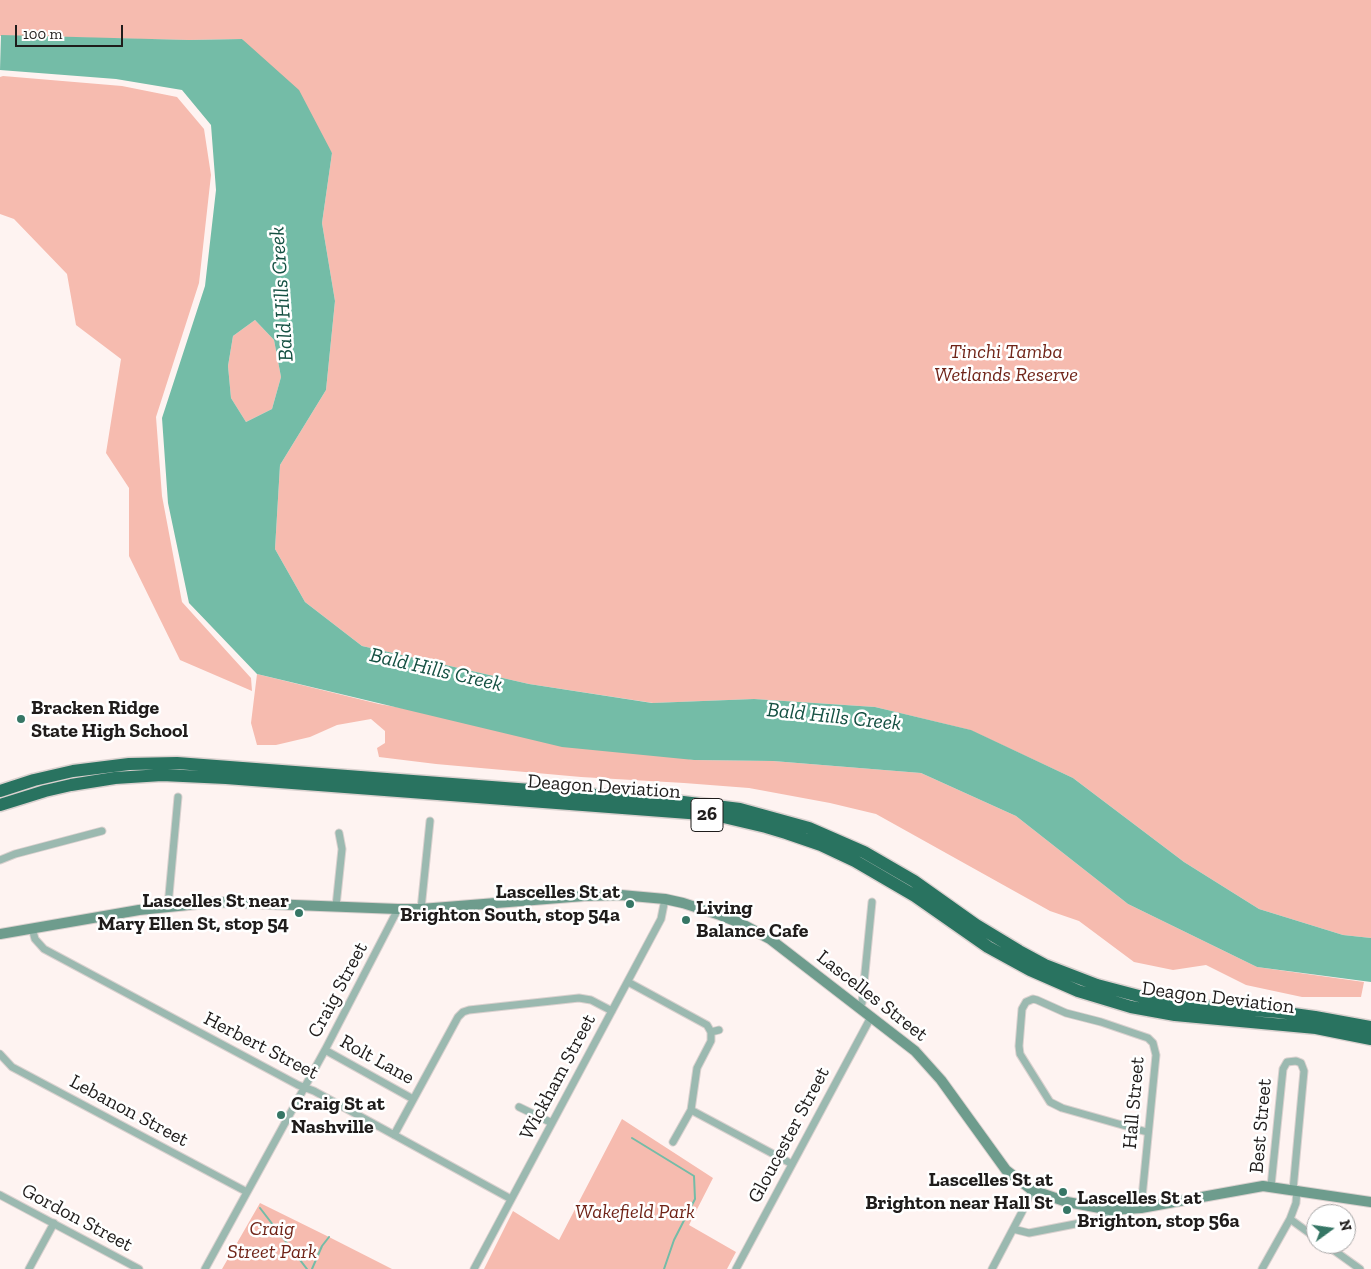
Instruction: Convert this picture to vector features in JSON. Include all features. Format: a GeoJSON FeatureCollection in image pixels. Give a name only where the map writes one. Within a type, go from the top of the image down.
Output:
{"type":"FeatureCollection","features":[{"type":"Feature","properties":{"kind":"highway","name":"Deagon Deviation"},"geometry":{"type":"LineString","coordinates":[[0,791],[34,780],[73,771],[129,764],[177,763],[675,801],[740,809],[809,828],[864,852],[914,881],[995,938],[1045,965],[1090,982],[1126,994],[1184,1005],[1315,1016],[1371,1027]]}},
{"type":"Feature","properties":{"kind":"highway","name":"Deagon Deviation"},"geometry":{"type":"LineString","coordinates":[[0,805],[71,785],[115,778],[162,775],[226,778],[715,816],[766,827],[795,836],[855,861],[900,886],[996,951],[1030,970],[1078,991],[1131,1007],[1175,1015],[1316,1028],[1371,1039]]}},
{"type":"Feature","properties":{"kind":"street"},"geometry":{"type":"LineString","coordinates":[[168,906],[178,797]]}},
{"type":"Feature","properties":{"kind":"street"},"geometry":{"type":"LineString","coordinates":[[422,909],[430,821]]}},
{"type":"Feature","properties":{"kind":"street"},"geometry":{"type":"LineString","coordinates":[[0,860],[15,854],[102,831]]}},
{"type":"Feature","properties":{"kind":"street"},"geometry":{"type":"LineString","coordinates":[[336,906],[342,849],[340,833]]}},
{"type":"Feature","properties":{"kind":"street","name":"Lascelles Street"},"geometry":{"type":"LineString","coordinates":[[0,934],[168,906],[234,902],[422,909],[584,896],[621,895],[665,899],[700,908],[740,923],[760,933],[788,952],[872,1017],[915,1051],[927,1063],[1006,1170],[1032,1190],[1048,1197],[1111,1210],[1141,1208],[1255,1187],[1271,1186],[1371,1202]]}},
{"type":"Feature","properties":{"kind":"street","name":"Wickham Street"},"geometry":{"type":"LineString","coordinates":[[474,1269],[661,919],[665,899]]}},
{"type":"Feature","properties":{"kind":"street"},"geometry":{"type":"LineString","coordinates":[[859,1007],[862,1002],[872,902]]}},
{"type":"Feature","properties":{"kind":"street","name":"Craig Street"},"geometry":{"type":"LineString","coordinates":[[205,1269],[325,1050],[398,909]]}},
{"type":"Feature","properties":{"kind":"street","name":"Herbert Street"},"geometry":{"type":"LineString","coordinates":[[32,928],[35,939],[44,949],[303,1088],[314,1091],[511,1199]]}},
{"type":"Feature","properties":{"kind":"street"},"geometry":{"type":"LineString","coordinates":[[628,982],[715,1031],[697,1068],[691,1110],[673,1142]]}},
{"type":"Feature","properties":{"kind":"street"},"geometry":{"type":"LineString","coordinates":[[394,1135],[458,1017],[463,1012],[579,998],[591,1000],[612,1011]]}},
{"type":"Feature","properties":{"kind":"street","name":"Hall Street"},"geometry":{"type":"LineString","coordinates":[[1141,1208],[1156,1056],[1153,1043],[1148,1038],[1139,1034],[1066,1013],[1037,1000],[1030,1000],[1024,1005],[1022,1009],[1020,1054],[1050,1102],[1062,1108],[1147,1132]]}},
{"type":"Feature","properties":{"kind":"street","name":"Gloucester Street"},"geometry":{"type":"LineString","coordinates":[[736,1269],[872,1017]]}},
{"type":"Feature","properties":{"kind":"street","name":"Rolt Lane"},"geometry":{"type":"LineString","coordinates":[[325,1050],[414,1099]]}},
{"type":"Feature","properties":{"kind":"street","name":"Lebanon Street"},"geometry":{"type":"LineString","coordinates":[[0,1054],[12,1067],[247,1192]]}},
{"type":"Feature","properties":{"kind":"street","name":"Best Street"},"geometry":{"type":"LineString","coordinates":[[1271,1186],[1283,1069],[1288,1062],[1296,1061],[1301,1063],[1304,1071],[1295,1190]]}},
{"type":"Feature","properties":{"kind":"street"},"geometry":{"type":"LineString","coordinates":[[520,1107],[552,1123]]}},
{"type":"Feature","properties":{"kind":"street"},"geometry":{"type":"LineString","coordinates":[[691,1110],[792,1164]]}},
{"type":"Feature","properties":{"kind":"street"},"geometry":{"type":"LineString","coordinates":[[992,1269],[1014,1229],[1032,1190]]}},
{"type":"Feature","properties":{"kind":"street"},"geometry":{"type":"LineString","coordinates":[[1262,1269],[1290,1218],[1296,1203],[1295,1190]]}},
{"type":"Feature","properties":{"kind":"street","name":"Gordon Street"},"geometry":{"type":"LineString","coordinates":[[0,1195],[139,1269]]}},
{"type":"Feature","properties":{"kind":"street"},"geometry":{"type":"LineString","coordinates":[[1014,1229],[1029,1233],[1106,1218],[1126,1208]]}},
{"type":"Feature","properties":{"kind":"street"},"geometry":{"type":"LineString","coordinates":[[1290,1218],[1306,1230]]}},
{"type":"Feature","properties":{"kind":"street"},"geometry":{"type":"LineString","coordinates":[[29,1269],[54,1223]]}},
{"type":"Feature","properties":{"kind":"street"},"geometry":{"type":"LineString","coordinates":[[1339,1254],[1360,1269]]}},
{"type":"Feature","properties":{"kind":"green space","name":"Tinchi Tamba Wetlands Reserve"},"geometry":{"type":"Polygon","coordinates":[[[0,0],[1371,0],[1371,938],[1343,935],[1259,909],[1184,862],[1073,778],[970,730],[875,707],[754,699],[653,703],[529,684],[362,646],[305,602],[275,549],[280,465],[326,390],[335,301],[322,223],[332,153],[242,39],[189,40],[0,36],[0,0]]]}},
{"type":"Feature","properties":{"kind":"green space"},"geometry":{"type":"Polygon","coordinates":[[[0,77],[122,86],[177,97],[204,129],[211,175],[199,283],[156,417],[162,496],[182,602],[251,678],[252,691],[180,660],[129,556],[129,488],[106,453],[121,359],[76,325],[67,274],[14,219],[0,214],[0,77]]]}},
{"type":"Feature","properties":{"kind":"green space"},"geometry":{"type":"Polygon","coordinates":[[[255,320],[274,340],[281,377],[272,409],[246,422],[231,398],[228,366],[233,336],[255,320]]]}},
{"type":"Feature","properties":{"kind":"green space"},"geometry":{"type":"Polygon","coordinates":[[[257,674],[379,704],[694,760],[773,761],[921,773],[1016,816],[1128,904],[1257,967],[1364,982],[1361,997],[1302,997],[1246,985],[1206,965],[1173,970],[1134,962],[1079,921],[1050,911],[876,814],[830,803],[749,788],[581,777],[379,757],[377,748],[385,743],[385,731],[371,719],[337,725],[310,737],[276,745],[257,745],[251,723],[257,674]]]}},
{"type":"Feature","properties":{"kind":"green space","name":"Wakefield Park"},"geometry":{"type":"Polygon","coordinates":[[[622,1119],[713,1178],[689,1225],[736,1252],[727,1269],[484,1269],[513,1211],[559,1240],[622,1119]]]}},
{"type":"Feature","properties":{"kind":"green space","name":"Craig Street Park"},"geometry":{"type":"Polygon","coordinates":[[[260,1203],[329,1237],[392,1269],[222,1269],[260,1203]]]}},
{"type":"Feature","properties":{"kind":"water","name":"Bald Hills Creek"},"geometry":{"type":"Polygon","coordinates":[[[1,35],[189,40],[242,39],[299,90],[332,153],[322,223],[335,301],[326,390],[280,465],[275,549],[305,602],[362,646],[529,684],[652,703],[754,699],[875,707],[971,730],[1073,778],[1184,862],[1259,909],[1343,935],[1371,938],[1371,982],[1257,967],[1128,904],[1016,816],[921,773],[773,761],[694,760],[562,747],[257,674],[189,603],[168,503],[162,418],[205,286],[216,190],[211,125],[182,90],[116,79],[0,70],[1,35]],[[255,320],[233,336],[228,366],[231,398],[246,422],[272,409],[281,377],[274,340],[255,320]]]}},
{"type":"Feature","properties":{"kind":"waterway"},"geometry":{"type":"LineString","coordinates":[[632,1138],[694,1176],[695,1199],[674,1240],[664,1269]]}},
{"type":"Feature","properties":{"kind":"waterway"},"geometry":{"type":"LineString","coordinates":[[260,1208],[307,1269]]}},
{"type":"Feature","properties":{"kind":"waterway"},"geometry":{"type":"LineString","coordinates":[[312,1269],[322,1246],[329,1237]]}},
{"type":"Feature","properties":{"kind":"place","name":"Bracken Ridge State High School"},"geometry":{"type":"Point","coordinates":[21,719]}},
{"type":"Feature","properties":{"kind":"place","name":"Lascelles St at Brighton South, stop 54a"},"geometry":{"type":"Point","coordinates":[630,904]}},
{"type":"Feature","properties":{"kind":"place","name":"Lascelles St near Mary Ellen St, stop 54"},"geometry":{"type":"Point","coordinates":[299,913]}},
{"type":"Feature","properties":{"kind":"place","name":"Living Balance Cafe"},"geometry":{"type":"Point","coordinates":[686,920]}},
{"type":"Feature","properties":{"kind":"place","name":"Craig St at Nashville"},"geometry":{"type":"Point","coordinates":[281,1115]}},
{"type":"Feature","properties":{"kind":"place","name":"Lascelles St at Brighton near Hall St"},"geometry":{"type":"Point","coordinates":[1063,1192]}},
{"type":"Feature","properties":{"kind":"place","name":"Lascelles St at Brighton, stop 56a"},"geometry":{"type":"Point","coordinates":[1067,1210]}}]}
